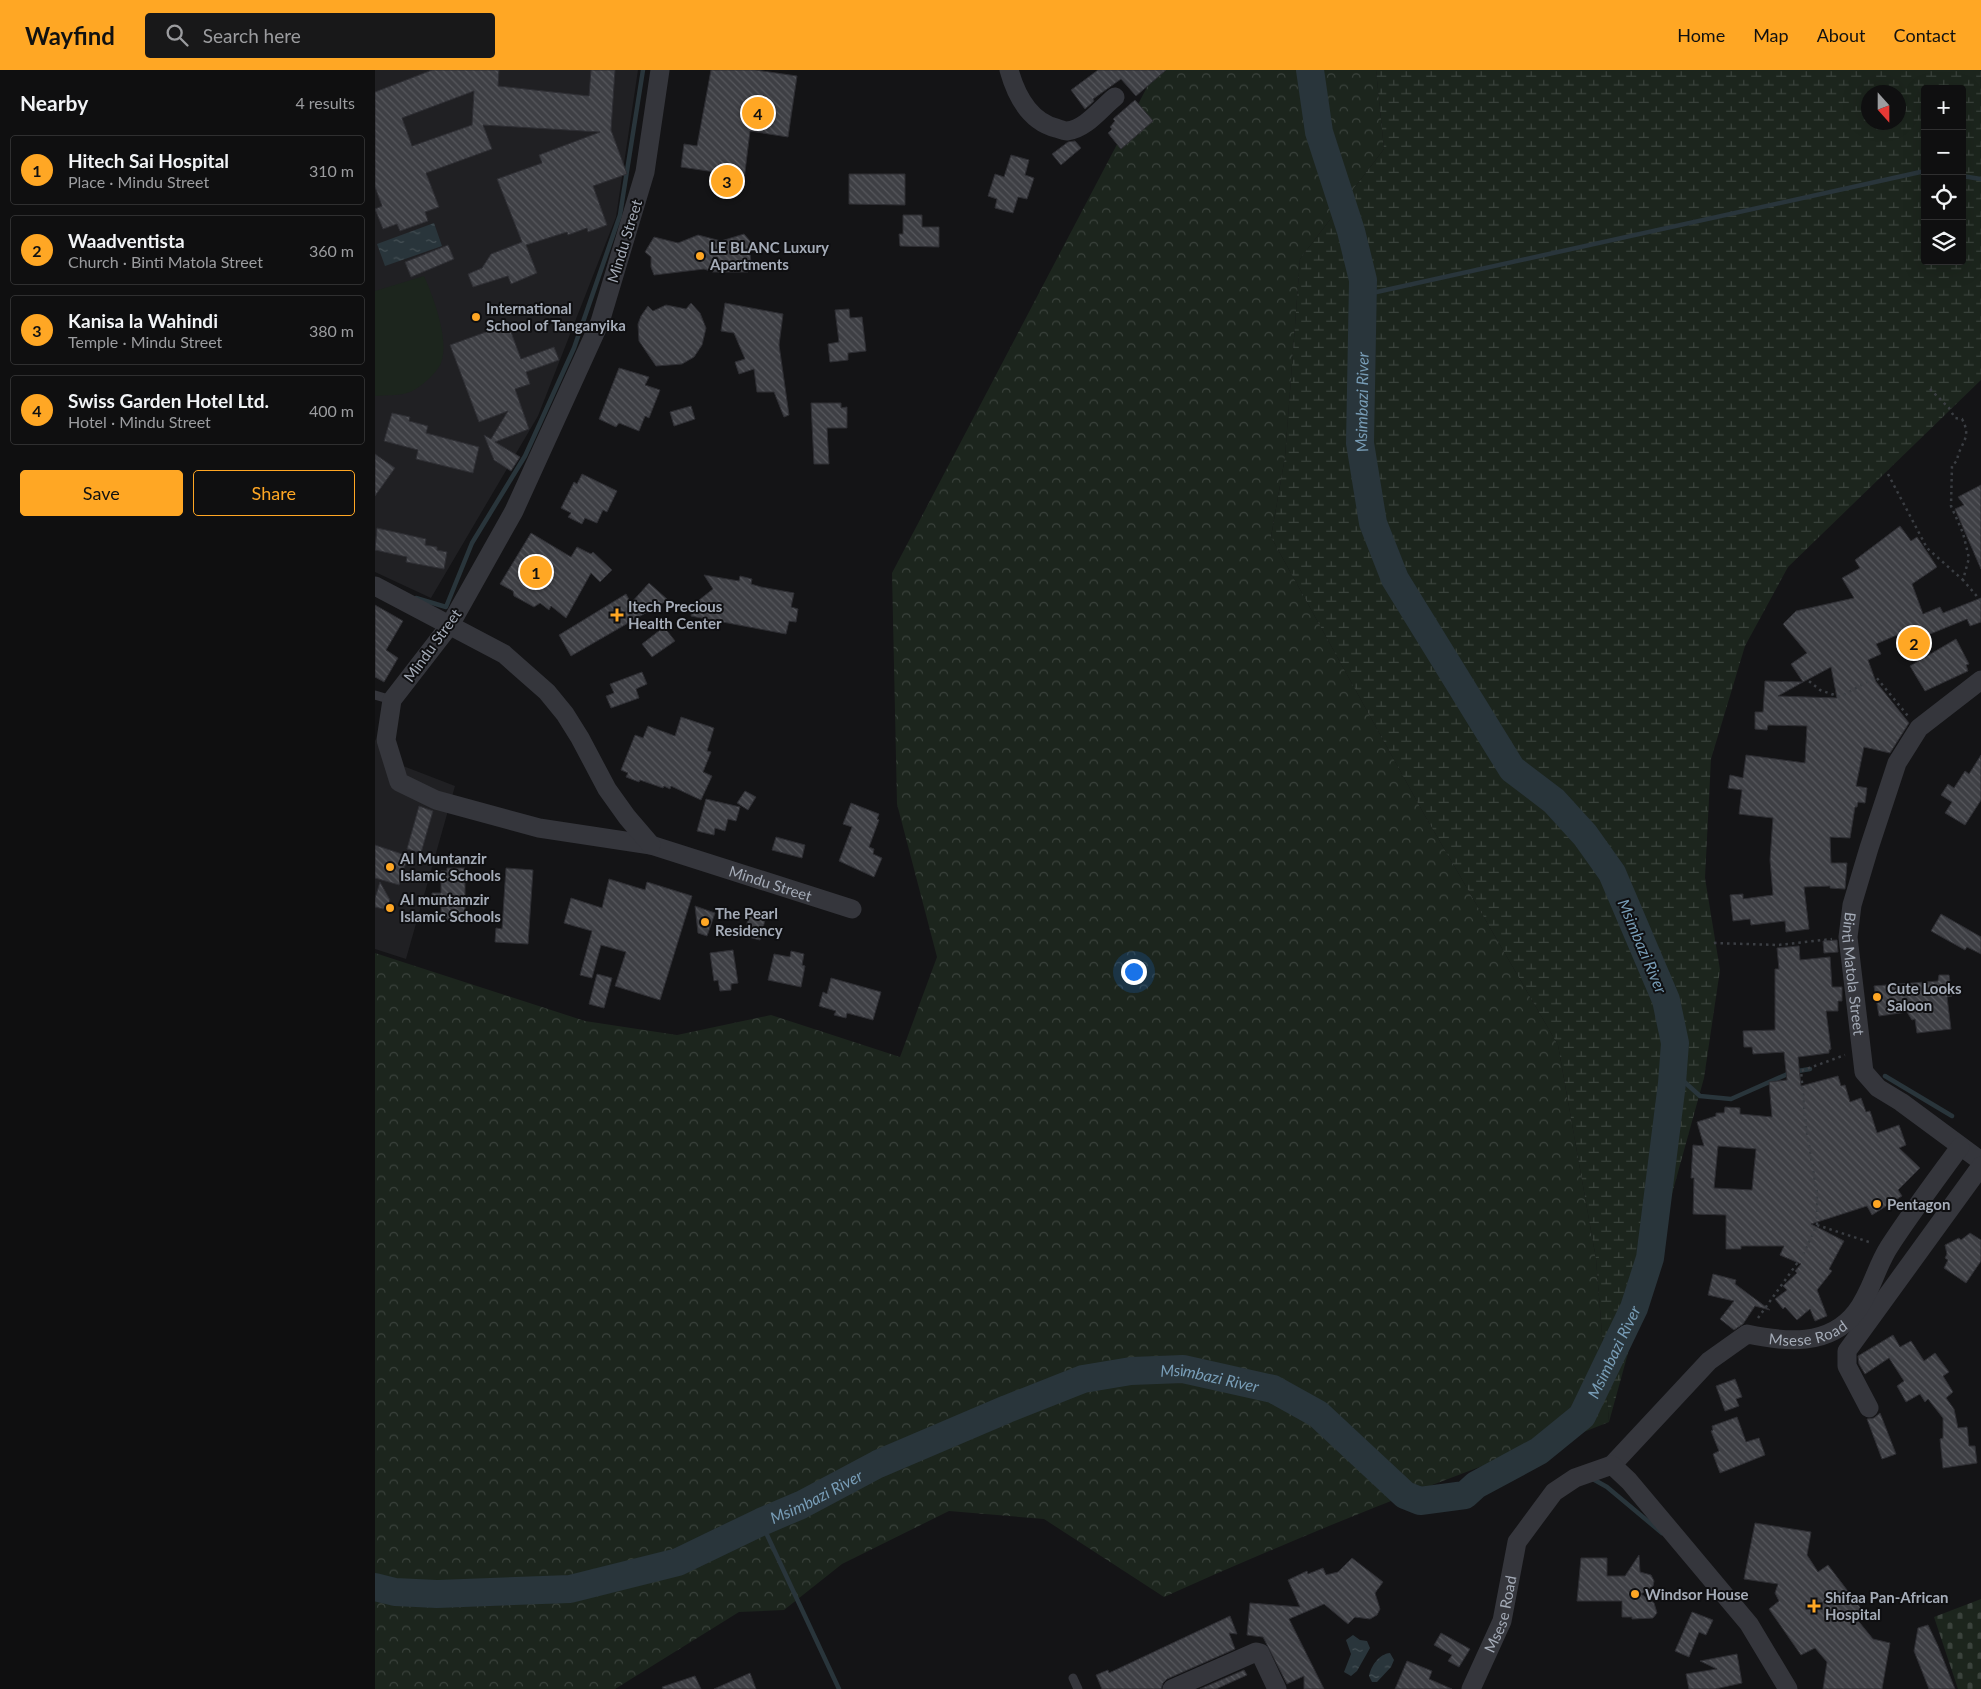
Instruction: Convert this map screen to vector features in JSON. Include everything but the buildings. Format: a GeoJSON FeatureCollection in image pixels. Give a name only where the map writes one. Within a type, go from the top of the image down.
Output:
{"type":"FeatureCollection","features":[{"type":"Feature","properties":{"kind":"street","name":"Mindu Street"},"geometry":{"type":"LineString","coordinates":[[660,70],[645,172],[600,322],[514,512],[450,625],[383,698],[380,742],[399,782],[436,800],[539,828],[651,845],[852,908]]}},
{"type":"Feature","properties":{"kind":"street"},"geometry":{"type":"LineString","coordinates":[[1009,70],[1014,88],[1023,103],[1033,116],[1047,126],[1067,131],[1084,124],[1115,97]]}},
{"type":"Feature","properties":{"kind":"street"},"geometry":{"type":"LineString","coordinates":[[375,586],[504,654],[547,692],[575,730],[607,789],[627,817],[651,845]]}},
{"type":"Feature","properties":{"kind":"street","name":"Binti Matola Street"},"geometry":{"type":"LineString","coordinates":[[1981,680],[1933,715],[1919,728],[1897,763],[1883,801],[1852,905],[1848,937],[1864,1072],[1878,1088],[1901,1102],[1981,1161]]}},
{"type":"Feature","properties":{"kind":"street","name":"Msese Road"},"geometry":{"type":"LineString","coordinates":[[1471,1689],[1501,1621],[1517,1542],[1554,1492],[1575,1478],[1612,1465],[1709,1361],[1747,1334],[1779,1341],[1805,1340],[1833,1331],[1856,1312],[1888,1248],[1960,1147]]}},
{"type":"Feature","properties":{"kind":"street"},"geometry":{"type":"LineString","coordinates":[[1869,1408],[1847,1366],[1847,1351],[1981,1166]]}},
{"type":"Feature","properties":{"kind":"street"},"geometry":{"type":"LineString","coordinates":[[1612,1465],[1629,1481],[1749,1624],[1788,1689]]}},
{"type":"Feature","properties":{"kind":"street"},"geometry":{"type":"LineString","coordinates":[[1172,1689],[1256,1652],[1260,1653],[1277,1689]]}},
{"type":"Feature","properties":{"kind":"lane"},"geometry":{"type":"LineString","coordinates":[[1073,1678],[1078,1689]]}},
{"type":"Feature","properties":{"kind":"path"},"geometry":{"type":"LineString","coordinates":[[1930,389],[1949,408],[1955,418],[1962,419],[1967,428],[1965,444],[1958,452],[1957,460],[1952,465],[1951,491],[1951,506],[1963,533],[1969,558],[1963,580]]}},
{"type":"Feature","properties":{"kind":"path"},"geometry":{"type":"LineString","coordinates":[[1888,474],[1927,548],[1963,580],[1981,600]]}},
{"type":"Feature","properties":{"kind":"path"},"geometry":{"type":"LineString","coordinates":[[1799,674],[1820,690],[1840,697],[1877,677],[1919,728]]}},
{"type":"Feature","properties":{"kind":"path"},"geometry":{"type":"LineString","coordinates":[[1714,943],[1778,945],[1848,937]]}},
{"type":"Feature","properties":{"kind":"path"},"geometry":{"type":"LineString","coordinates":[[1747,1334],[1803,1255],[1817,1225],[1817,1193],[1806,1128],[1801,1072],[1860,1049]]}},
{"type":"Feature","properties":{"kind":"path"},"geometry":{"type":"LineString","coordinates":[[1817,1225],[1888,1248]]}},
{"type":"Feature","properties":{"kind":"shaded area","name":"International School of Tanganyika"},"geometry":{"type":"Polygon","coordinates":[[[375,70],[638,70],[616,217],[538,416],[431,598],[375,572],[375,70]]]}},
{"type":"Feature","properties":{"kind":"shaded area"},"geometry":{"type":"Polygon","coordinates":[[[375,739],[385,759],[455,786],[406,959],[375,949],[375,739]]]}},
{"type":"Feature","properties":{"kind":"green space"},"geometry":{"type":"Polygon","coordinates":[[[1156,70],[1376,70],[1384,149],[1300,259],[1285,457],[1271,537],[1424,814],[1558,1045],[1596,1259],[1609,1422],[1566,1439],[1552,1441],[1405,1496],[1260,1555],[1164,1597],[1044,1519],[949,1511],[842,1564],[784,1610],[739,1612],[615,1689],[375,1689],[375,953],[585,1021],[677,1035],[771,1015],[900,1057],[937,957],[897,804],[892,573],[1156,70]]]}},
{"type":"Feature","properties":{"kind":"green space"},"geometry":{"type":"Polygon","coordinates":[[[1376,70],[1981,70],[1981,380],[1788,567],[1745,646],[1711,759],[1705,878],[1720,970],[1704,1078],[1609,1422],[1596,1259],[1558,1045],[1424,814],[1271,537],[1285,457],[1300,259],[1384,149],[1376,70]]]}},
{"type":"Feature","properties":{"kind":"green space"},"geometry":{"type":"Polygon","coordinates":[[[424,276],[436,307],[442,331],[443,354],[441,363],[432,376],[410,392],[375,396],[375,291],[424,276]]]}},
{"type":"Feature","properties":{"kind":"green space"},"geometry":{"type":"Polygon","coordinates":[[[1981,1599],[1981,1689],[1958,1689],[1934,1617],[1981,1599]]]}},
{"type":"Feature","properties":{"kind":"water"},"geometry":{"type":"Polygon","coordinates":[[[434,223],[442,246],[385,266],[377,244],[434,223]]]}},
{"type":"Feature","properties":{"kind":"water"},"geometry":{"type":"Polygon","coordinates":[[[1353,1635],[1360,1640],[1367,1641],[1370,1648],[1357,1671],[1351,1676],[1344,1672],[1351,1654],[1346,1640],[1353,1635]]]}},
{"type":"Feature","properties":{"kind":"water"},"geometry":{"type":"Polygon","coordinates":[[[1390,1653],[1394,1660],[1391,1667],[1377,1682],[1372,1682],[1369,1676],[1372,1668],[1379,1658],[1390,1653]]]}},
{"type":"Feature","properties":{"kind":"waterway"},"geometry":{"type":"LineString","coordinates":[[416,598],[446,607],[472,543],[525,456],[574,348],[620,215],[643,70]]}},
{"type":"Feature","properties":{"kind":"waterway","name":"Msimbazi River"},"geometry":{"type":"LineString","coordinates":[[375,1587],[395,1592],[437,1594],[570,1589],[678,1562],[801,1505],[878,1464],[1007,1409],[1083,1379],[1131,1371],[1183,1369],[1273,1389],[1318,1414],[1405,1495],[1420,1501],[1465,1495],[1476,1485],[1539,1451],[1582,1416],[1634,1308],[1650,1258],[1672,1083],[1675,1043],[1666,1000],[1612,873],[1585,835],[1554,801],[1512,769],[1395,579],[1373,523],[1360,443],[1363,280],[1351,231],[1319,132],[1310,70]]}},
{"type":"Feature","properties":{"kind":"waterway"},"geometry":{"type":"LineString","coordinates":[[1363,295],[1921,172]]}},
{"type":"Feature","properties":{"kind":"waterway"},"geometry":{"type":"LineString","coordinates":[[1966,177],[1981,179]]}},
{"type":"Feature","properties":{"kind":"waterway"},"geometry":{"type":"LineString","coordinates":[[1672,1083],[1679,1077],[1700,1096],[1731,1099],[1792,1072],[1810,1069]]}},
{"type":"Feature","properties":{"kind":"waterway"},"geometry":{"type":"LineString","coordinates":[[1885,1076],[1952,1116]]}},
{"type":"Feature","properties":{"kind":"waterway"},"geometry":{"type":"LineString","coordinates":[[1591,1478],[1607,1487],[1662,1533]]}},
{"type":"Feature","properties":{"kind":"waterway"},"geometry":{"type":"LineString","coordinates":[[761,1522],[839,1689]]}},
{"type":"Feature","properties":{"kind":"place","name":"Swiss Garden Hotel Ltd."},"geometry":{"type":"Point","coordinates":[758,113]}},
{"type":"Feature","properties":{"kind":"place","name":"Kanisa la Wahindi"},"geometry":{"type":"Point","coordinates":[727,181]}},
{"type":"Feature","properties":{"kind":"place","name":"LE BLANC Luxury Apartments"},"geometry":{"type":"Point","coordinates":[700,256]}},
{"type":"Feature","properties":{"kind":"place","name":"International School of Tanganyika"},"geometry":{"type":"Point","coordinates":[476,317]}},
{"type":"Feature","properties":{"kind":"place","name":"Hitech Sai Hospital"},"geometry":{"type":"Point","coordinates":[536,572]}},
{"type":"Feature","properties":{"kind":"place","name":"Itech Precious Health Center"},"geometry":{"type":"Point","coordinates":[617,615]}},
{"type":"Feature","properties":{"kind":"place","name":"Waadventista"},"geometry":{"type":"Point","coordinates":[1914,643]}},
{"type":"Feature","properties":{"kind":"place","name":"Al Muntanzir Islamic Schools"},"geometry":{"type":"Point","coordinates":[390,867]}},
{"type":"Feature","properties":{"kind":"place","name":"Al muntamzir Islamic Schools"},"geometry":{"type":"Point","coordinates":[390,908]}},
{"type":"Feature","properties":{"kind":"place","name":"The Pearl Residency"},"geometry":{"type":"Point","coordinates":[705,922]}},
{"type":"Feature","properties":{"kind":"place","name":"Cute Looks Saloon"},"geometry":{"type":"Point","coordinates":[1877,997]}},
{"type":"Feature","properties":{"kind":"place","name":"Pentagon"},"geometry":{"type":"Point","coordinates":[1877,1204]}},
{"type":"Feature","properties":{"kind":"place","name":"Windsor House"},"geometry":{"type":"Point","coordinates":[1635,1594]}},
{"type":"Feature","properties":{"kind":"place","name":"Shifaa Pan-African Hospital"},"geometry":{"type":"Point","coordinates":[1814,1606]}}]}
